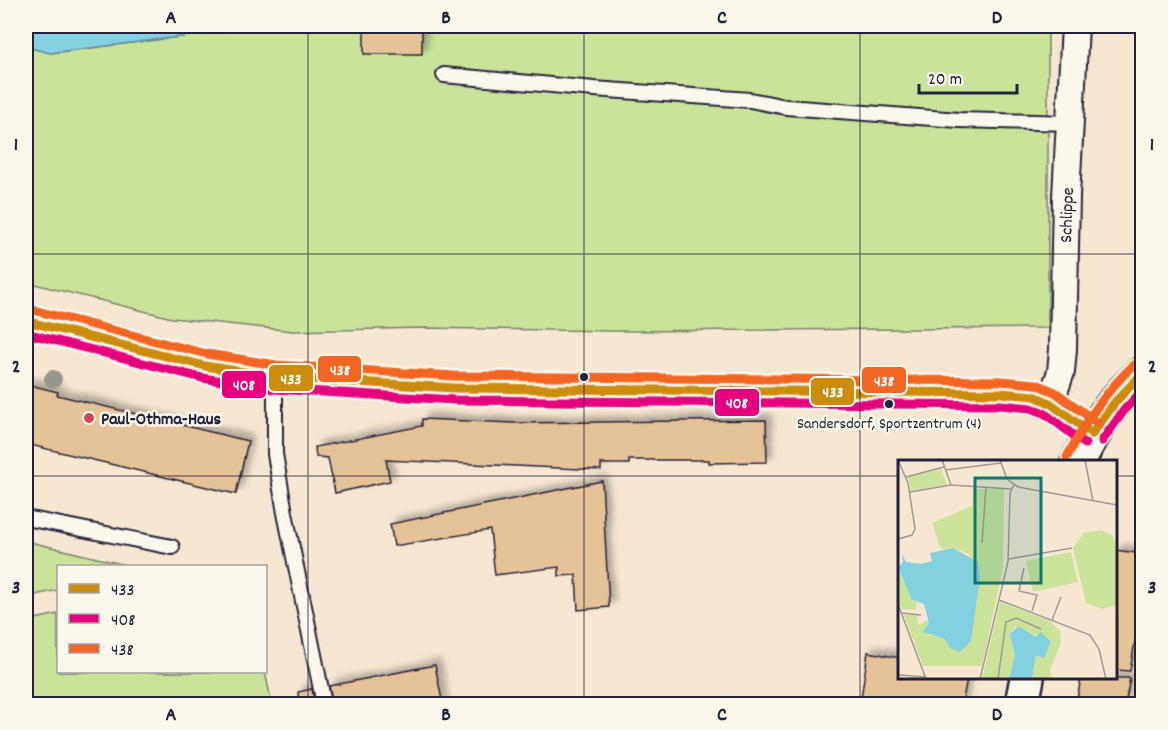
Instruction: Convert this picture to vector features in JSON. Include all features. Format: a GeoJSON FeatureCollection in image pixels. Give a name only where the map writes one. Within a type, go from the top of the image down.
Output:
{"type":"FeatureCollection","features":[{"type":"Feature","properties":{"kind":"street","name":"Schlippe"},"geometry":{"type":"LineString","coordinates":[[1050,403],[1061,372],[1063,349],[1066,196],[1075,26]]}},
{"type":"Feature","properties":{"kind":"street"},"geometry":{"type":"LineString","coordinates":[[26,321],[205,366],[275,377],[454,388],[1001,393],[1034,396],[1050,403],[1085,448],[1116,401],[1143,374]]}},
{"type":"Feature","properties":{"kind":"street"},"geometry":{"type":"LineString","coordinates":[[1022,705],[1027,679]]}},
{"type":"Feature","properties":{"kind":"lane"},"geometry":{"type":"LineString","coordinates":[[444,75],[750,100],[786,107],[832,111],[959,120],[1070,123]]}},
{"type":"Feature","properties":{"kind":"lane"},"geometry":{"type":"LineString","coordinates":[[275,377],[275,454],[324,705]]}},
{"type":"Feature","properties":{"kind":"lane"},"geometry":{"type":"LineString","coordinates":[[26,518],[172,547]]}},
{"type":"Feature","properties":{"kind":"green space"},"geometry":{"type":"Polygon","coordinates":[[[240,26],[1048,26],[1048,328],[617,331],[422,328],[293,331],[172,318],[26,282],[26,47],[51,53],[236,30],[240,26]]]}},
{"type":"Feature","properties":{"kind":"green space"},"geometry":{"type":"Polygon","coordinates":[[[26,541],[126,565],[57,565],[57,590],[26,597],[26,541]]]}},
{"type":"Feature","properties":{"kind":"green space"},"geometry":{"type":"Polygon","coordinates":[[[57,614],[57,673],[265,673],[272,704],[26,704],[26,621],[57,614]]]}},
{"type":"Feature","properties":{"kind":"water"},"geometry":{"type":"Polygon","coordinates":[[[26,26],[240,26],[236,30],[50,53],[26,47],[26,26]]]}},
{"type":"Feature","properties":{"kind":"building"},"geometry":{"type":"Polygon","coordinates":[[[364,26],[422,26],[422,54],[364,54],[364,26]]]}},
{"type":"Feature","properties":{"kind":"building","name":"Paul-Othma-Haus"},"geometry":{"type":"Polygon","coordinates":[[[26,384],[58,392],[57,395],[248,441],[236,494],[26,444],[26,384]]]}},
{"type":"Feature","properties":{"kind":"building"},"geometry":{"type":"Polygon","coordinates":[[[422,419],[514,423],[766,420],[767,462],[709,463],[709,460],[629,460],[629,464],[601,464],[601,470],[386,460],[390,481],[335,493],[328,458],[316,457],[315,447],[422,426],[422,419]]]}},
{"type":"Feature","properties":{"kind":"building"},"geometry":{"type":"Polygon","coordinates":[[[602,481],[609,607],[578,610],[576,575],[559,576],[559,567],[495,575],[490,530],[394,546],[390,524],[602,481]]]}},
{"type":"Feature","properties":{"kind":"building"},"geometry":{"type":"Polygon","coordinates":[[[1117,550],[1143,554],[1143,594],[1130,671],[1117,670],[1117,550]]]}},
{"type":"Feature","properties":{"kind":"building"},"geometry":{"type":"Polygon","coordinates":[[[868,652],[898,658],[898,679],[967,679],[962,705],[860,705],[868,652]]]}},
{"type":"Feature","properties":{"kind":"building"},"geometry":{"type":"Polygon","coordinates":[[[435,665],[443,705],[333,705],[329,686],[435,665]]]}},
{"type":"Feature","properties":{"kind":"building"},"geometry":{"type":"Polygon","coordinates":[[[1130,678],[1125,705],[1076,705],[1081,679],[1130,678]]]}},
{"type":"Feature","properties":{"kind":"building"},"geometry":{"type":"Polygon","coordinates":[[[312,689],[315,705],[299,705],[298,692],[312,689]]]}},
{"type":"Feature","properties":{"kind":"transit line","name":"438"},"geometry":{"type":"LineString","coordinates":[[29,309],[207,354],[276,365],[454,376],[1001,381],[1036,384],[1055,392],[1099,424]]}},
{"type":"Feature","properties":{"kind":"transit line","name":"433"},"geometry":{"type":"LineString","coordinates":[[26,321],[205,366],[275,377],[454,388],[1001,393],[1034,396],[1050,403],[1092,434]]}},
{"type":"Feature","properties":{"kind":"transit line","name":"408"},"geometry":{"type":"LineString","coordinates":[[26,333],[202,378],[274,389],[454,400],[1000,405],[1031,408],[1044,413],[1085,444]]}},
{"type":"Feature","properties":{"kind":"transit line","name":"438"},"geometry":{"type":"LineString","coordinates":[[1067,457],[1096,408],[1134,365]]}},
{"type":"Feature","properties":{"kind":"transit line","name":"433"},"geometry":{"type":"LineString","coordinates":[[1092,434],[1116,401],[1142,374]]}},
{"type":"Feature","properties":{"kind":"transit line","name":"408"},"geometry":{"type":"LineString","coordinates":[[1102,441],[1125,409],[1142,391]]}},
{"type":"Feature","properties":{"kind":"place","name":"Sandersdorf, Sportzentrum (4)"},"geometry":{"type":"Point","coordinates":[889,404]}},
{"type":"Feature","properties":{"kind":"place","name":"Paul-Othma-Haus"},"geometry":{"type":"Point","coordinates":[89,418]}}]}
